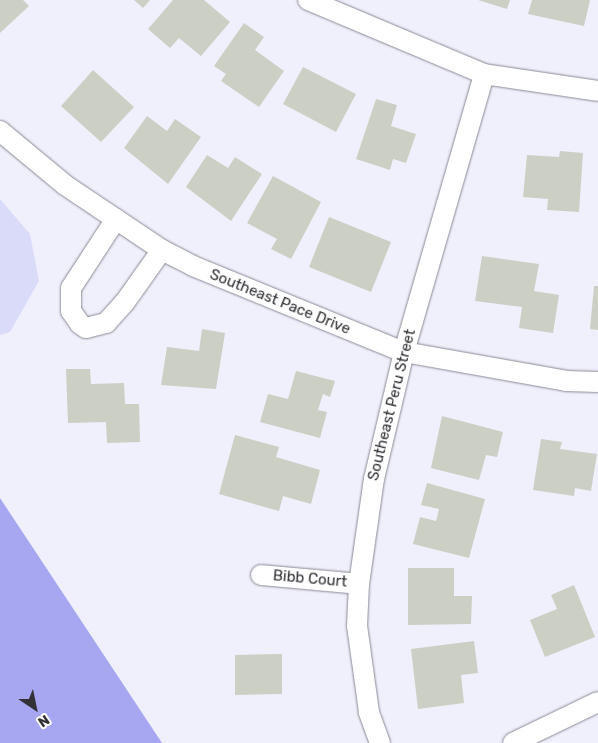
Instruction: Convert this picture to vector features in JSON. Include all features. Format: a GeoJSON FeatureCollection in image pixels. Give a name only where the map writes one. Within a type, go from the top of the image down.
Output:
{"type":"FeatureCollection","features":[{"type":"Feature","properties":{"kind":"street"},"geometry":{"type":"LineString","coordinates":[[308,0],[484,74],[598,91]]}},
{"type":"Feature","properties":{"kind":"street","name":"Southeast Peru Street"},"geometry":{"type":"LineString","coordinates":[[380,743],[369,712],[356,626],[358,584],[374,479],[404,352],[484,74]]}},
{"type":"Feature","properties":{"kind":"street","name":"Southeast Pace Drive"},"geometry":{"type":"LineString","coordinates":[[0,131],[65,185],[162,250],[193,266],[404,352],[566,381],[598,382]]}},
{"type":"Feature","properties":{"kind":"street"},"geometry":{"type":"LineString","coordinates":[[116,219],[71,288],[71,311],[80,324],[96,328],[106,323],[125,302],[162,250]]}},
{"type":"Feature","properties":{"kind":"street","name":"Bibb Court"},"geometry":{"type":"LineString","coordinates":[[261,575],[358,584]]}},
{"type":"Feature","properties":{"kind":"street"},"geometry":{"type":"LineString","coordinates":[[513,743],[598,702]]}},
{"type":"Feature","properties":{"kind":"shaded area"},"geometry":{"type":"Polygon","coordinates":[[[0,199],[30,234],[39,281],[10,332],[0,335],[0,199]]]}},
{"type":"Feature","properties":{"kind":"shaded area"},"geometry":{"type":"Polygon","coordinates":[[[0,498],[162,743],[0,743],[0,498]]]}},
{"type":"Feature","properties":{"kind":"building"},"geometry":{"type":"Polygon","coordinates":[[[0,0],[23,0],[29,6],[0,33],[0,0]]]}},
{"type":"Feature","properties":{"kind":"building"},"geometry":{"type":"Polygon","coordinates":[[[134,0],[150,0],[143,8],[134,0]]]}},
{"type":"Feature","properties":{"kind":"building"},"geometry":{"type":"Polygon","coordinates":[[[173,0],[204,0],[230,22],[201,56],[179,38],[170,48],[148,29],[173,0]]]}},
{"type":"Feature","properties":{"kind":"building"},"geometry":{"type":"Polygon","coordinates":[[[478,0],[510,0],[507,9],[478,0]]]}},
{"type":"Feature","properties":{"kind":"building"},"geometry":{"type":"Polygon","coordinates":[[[532,0],[590,0],[584,26],[528,14],[532,0]]]}},
{"type":"Feature","properties":{"kind":"building"},"geometry":{"type":"Polygon","coordinates":[[[244,23],[264,37],[255,50],[284,71],[259,107],[221,81],[226,74],[214,66],[244,23]]]}},
{"type":"Feature","properties":{"kind":"building"},"geometry":{"type":"Polygon","coordinates":[[[303,67],[356,94],[336,132],[283,104],[303,67]]]}},
{"type":"Feature","properties":{"kind":"building"},"geometry":{"type":"Polygon","coordinates":[[[93,70],[134,107],[101,142],[61,106],[93,70]]]}},
{"type":"Feature","properties":{"kind":"building"},"geometry":{"type":"Polygon","coordinates":[[[376,99],[397,105],[391,126],[416,134],[406,163],[393,159],[390,170],[356,159],[376,99]]]}},
{"type":"Feature","properties":{"kind":"building"},"geometry":{"type":"Polygon","coordinates":[[[147,116],[167,131],[175,119],[201,137],[168,184],[124,148],[147,116]]]}},
{"type":"Feature","properties":{"kind":"building"},"geometry":{"type":"Polygon","coordinates":[[[560,151],[583,153],[579,212],[547,210],[548,199],[523,197],[527,155],[559,157],[560,151]]]}},
{"type":"Feature","properties":{"kind":"building"},"geometry":{"type":"Polygon","coordinates":[[[207,155],[228,168],[235,157],[262,174],[231,221],[186,187],[207,155]]]}},
{"type":"Feature","properties":{"kind":"building"},"geometry":{"type":"Polygon","coordinates":[[[273,176],[321,202],[291,259],[271,249],[277,239],[247,223],[273,176]]]}},
{"type":"Feature","properties":{"kind":"building"},"geometry":{"type":"Polygon","coordinates":[[[329,217],[391,242],[371,292],[309,267],[329,217]]]}},
{"type":"Feature","properties":{"kind":"building"},"geometry":{"type":"Polygon","coordinates":[[[482,256],[539,264],[534,291],[559,295],[553,333],[519,328],[522,307],[475,301],[482,256]]]}},
{"type":"Feature","properties":{"kind":"building"},"geometry":{"type":"Polygon","coordinates":[[[594,286],[598,286],[598,330],[590,329],[594,286]]]}},
{"type":"Feature","properties":{"kind":"building"},"geometry":{"type":"Polygon","coordinates":[[[202,329],[225,333],[216,389],[161,385],[167,347],[199,351],[202,329]]]}},
{"type":"Feature","properties":{"kind":"building"},"geometry":{"type":"Polygon","coordinates":[[[66,369],[90,369],[91,384],[124,383],[125,404],[139,404],[140,442],[107,443],[106,422],[68,423],[66,369]]]}},
{"type":"Feature","properties":{"kind":"building"},"geometry":{"type":"Polygon","coordinates":[[[296,371],[335,381],[330,397],[323,394],[318,410],[327,412],[320,438],[260,422],[268,394],[288,399],[296,371]]]}},
{"type":"Feature","properties":{"kind":"building"},"geometry":{"type":"Polygon","coordinates":[[[442,416],[503,432],[497,457],[486,455],[479,480],[431,468],[442,416]]]}},
{"type":"Feature","properties":{"kind":"building"},"geometry":{"type":"Polygon","coordinates":[[[235,435],[279,447],[276,457],[320,470],[311,504],[283,496],[279,511],[219,494],[235,435]]]}},
{"type":"Feature","properties":{"kind":"building"},"geometry":{"type":"Polygon","coordinates":[[[541,439],[562,442],[560,449],[597,454],[591,491],[575,488],[574,496],[533,490],[541,439]]]}},
{"type":"Feature","properties":{"kind":"building"},"geometry":{"type":"Polygon","coordinates":[[[427,483],[485,499],[469,558],[413,544],[420,517],[436,521],[439,509],[421,505],[427,483]]]}},
{"type":"Feature","properties":{"kind":"building"},"geometry":{"type":"Polygon","coordinates":[[[408,568],[454,568],[454,596],[472,596],[471,624],[408,625],[408,568]]]}},
{"type":"Feature","properties":{"kind":"building"},"geometry":{"type":"Polygon","coordinates":[[[574,585],[595,637],[545,657],[530,620],[557,609],[551,595],[574,585]]]}},
{"type":"Feature","properties":{"kind":"building"},"geometry":{"type":"Polygon","coordinates":[[[474,641],[478,673],[461,675],[464,703],[418,709],[411,649],[474,641]]]}},
{"type":"Feature","properties":{"kind":"building"},"geometry":{"type":"Polygon","coordinates":[[[282,654],[282,694],[235,695],[235,655],[282,654]]]}}]}
